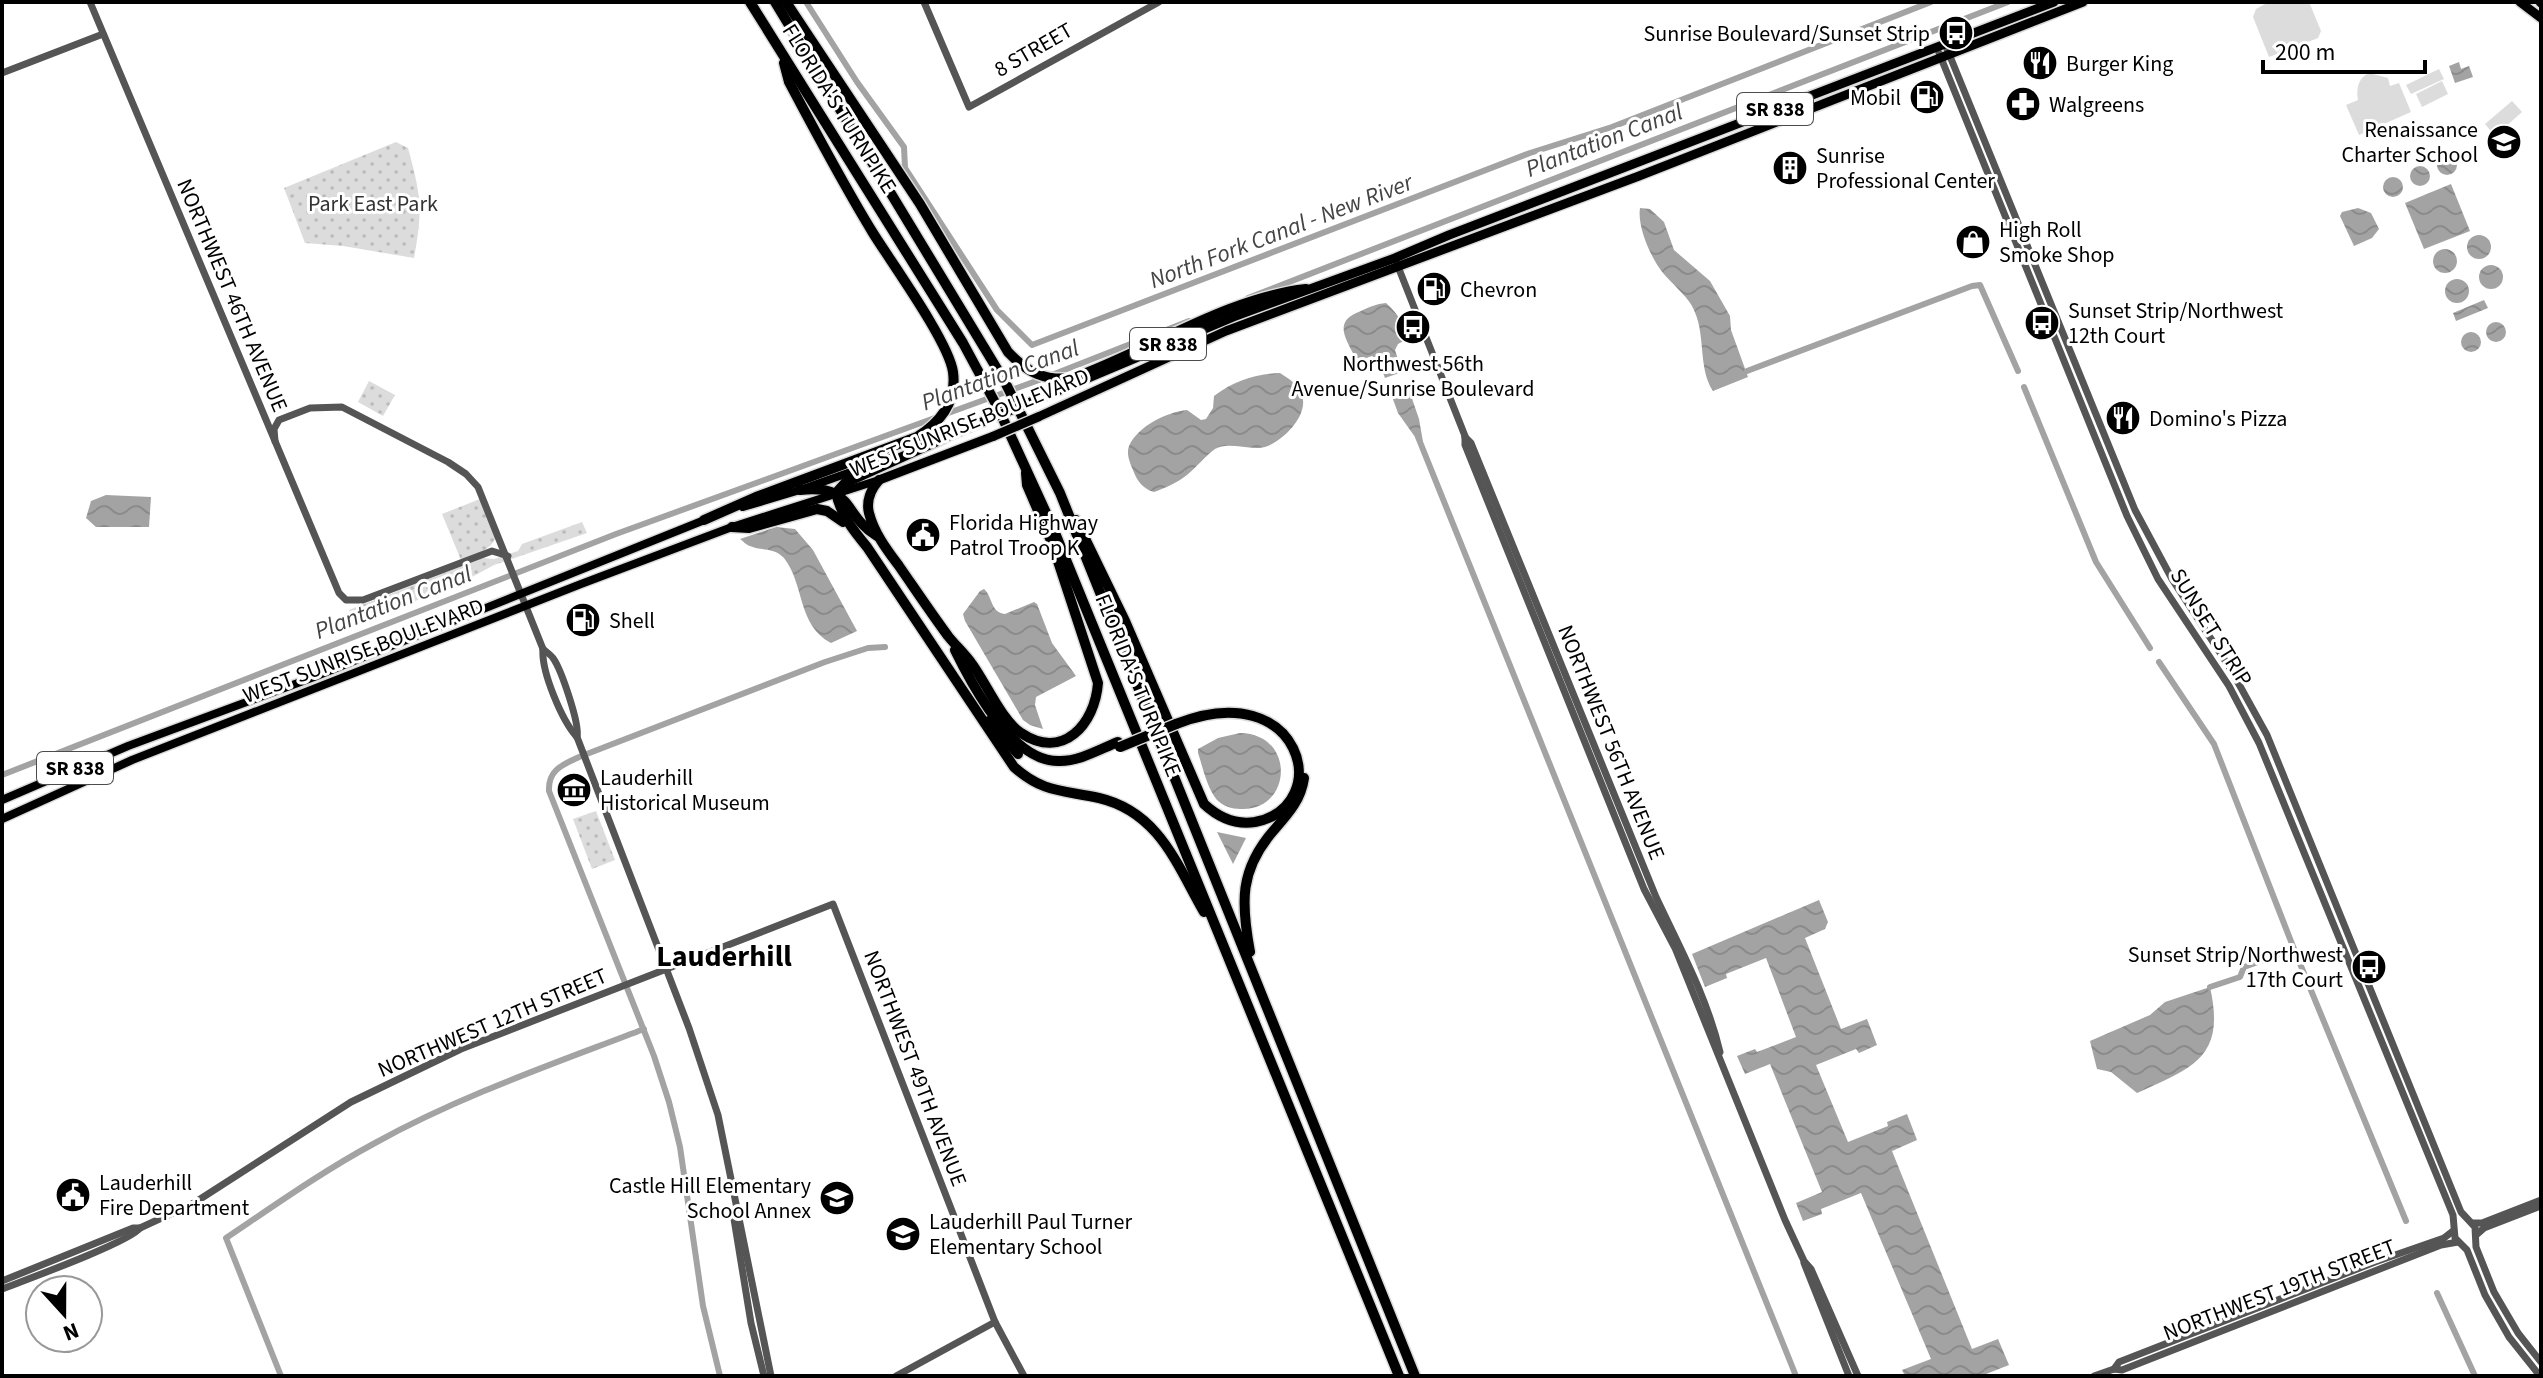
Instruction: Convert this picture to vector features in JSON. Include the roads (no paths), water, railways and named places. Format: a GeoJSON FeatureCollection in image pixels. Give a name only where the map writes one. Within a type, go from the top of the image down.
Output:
{"type":"FeatureCollection","features":[{"type":"Feature","properties":{"kind":"highway","name":"FLORIDA'S TURNPIKE"},"geometry":{"type":"LineString","coordinates":[[750,2],[922,275],[988,389],[1026,467],[1399,1376]]}},
{"type":"Feature","properties":{"kind":"highway","name":"FLORIDA'S TURNPIKE"},"geometry":{"type":"LineString","coordinates":[[775,2],[1005,382],[1060,493],[1415,1376]]}},
{"type":"Feature","properties":{"kind":"highway"},"geometry":{"type":"LineString","coordinates":[[786,2],[920,204],[1008,352],[1021,366],[1048,379],[1084,374],[1245,305],[1281,292],[1306,289]]}},
{"type":"Feature","properties":{"kind":"highway","name":"WEST SUNRISE BOULEVARD"},"geometry":{"type":"LineString","coordinates":[[879,480],[994,436],[1214,336],[1397,263],[1577,185],[2054,2]]}},
{"type":"Feature","properties":{"kind":"highway","name":"WEST SUNRISE BOULEVARD"},"geometry":{"type":"LineString","coordinates":[[944,438],[1182,337],[1306,289],[1397,263],[1639,176],[2083,2]]}},
{"type":"Feature","properties":{"kind":"highway"},"geometry":{"type":"LineString","coordinates":[[2520,2],[2540,16]]}},
{"type":"Feature","properties":{"kind":"highway"},"geometry":{"type":"LineString","coordinates":[[704,520],[756,497],[917,437],[936,424],[945,413],[952,388],[953,371],[941,344],[812,126],[789,82],[781,53]]}},
{"type":"Feature","properties":{"kind":"highway"},"geometry":{"type":"LineString","coordinates":[[1695,153],[1701,144],[1783,112],[1796,100]]}},
{"type":"Feature","properties":{"kind":"highway"},"geometry":{"type":"LineString","coordinates":[[1639,176],[1647,167],[1685,152],[1689,142]]}},
{"type":"Feature","properties":{"kind":"highway"},"geometry":{"type":"LineString","coordinates":[[1544,211],[1577,185]]}},
{"type":"Feature","properties":{"kind":"highway"},"geometry":{"type":"LineString","coordinates":[[836,493],[845,483],[944,438]]}},
{"type":"Feature","properties":{"kind":"highway"},"geometry":{"type":"LineString","coordinates":[[950,638],[971,661],[1008,719],[1023,735],[1046,742],[1063,740],[1077,733],[1093,712],[1097,700],[1097,672],[1052,543],[1027,485],[1026,467]]}},
{"type":"Feature","properties":{"kind":"highway"},"geometry":{"type":"LineString","coordinates":[[879,480],[870,495],[868,511],[879,537],[950,638],[978,691],[1007,734],[1023,750],[1043,759],[1060,761],[1119,744]]}},
{"type":"Feature","properties":{"kind":"highway"},"geometry":{"type":"LineString","coordinates":[[800,490],[825,489],[836,493],[847,502],[869,532],[879,537]]}},
{"type":"Feature","properties":{"kind":"highway"},"geometry":{"type":"LineString","coordinates":[[836,493],[839,508],[1014,767],[1032,782],[1056,792],[1101,798],[1140,818],[1159,836],[1183,870],[1225,950]]}},
{"type":"Feature","properties":{"kind":"highway"},"geometry":{"type":"LineString","coordinates":[[1060,493],[1084,533],[1204,804],[1229,820],[1250,822],[1278,812],[1290,798],[1297,782],[1297,755],[1289,738],[1274,724],[1255,716],[1229,712],[1174,721]]}},
{"type":"Feature","properties":{"kind":"highway"},"geometry":{"type":"LineString","coordinates":[[732,527],[749,528],[817,509],[835,515],[854,531]]}},
{"type":"Feature","properties":{"kind":"highway"},"geometry":{"type":"LineString","coordinates":[[964,692],[1007,745],[1028,761],[1056,767],[1072,765],[1214,707],[1257,710],[1269,714],[1287,728],[1302,754],[1303,783],[1297,802],[1263,843],[1246,880],[1243,913],[1254,973]]}},
{"type":"Feature","properties":{"kind":"main road","name":"WEST SUNRISE BOULEVARD"},"geometry":{"type":"LineString","coordinates":[[2,798],[704,520],[800,490],[944,438]]}},
{"type":"Feature","properties":{"kind":"main road","name":"WEST SUNRISE BOULEVARD"},"geometry":{"type":"LineString","coordinates":[[2,821],[132,760],[307,691],[732,527],[879,480]]}},
{"type":"Feature","properties":{"kind":"main road"},"geometry":{"type":"LineString","coordinates":[[318,687],[329,671]]}},
{"type":"Feature","properties":{"kind":"main road"},"geometry":{"type":"LineString","coordinates":[[307,691],[314,677]]}},
{"type":"Feature","properties":{"kind":"main road"},"geometry":{"type":"LineString","coordinates":[[132,760],[149,739]]}},
{"type":"Feature","properties":{"kind":"street","name":"NORTHWEST 46TH AVENUE"},"geometry":{"type":"LineString","coordinates":[[90,2],[339,593],[346,600],[363,600],[492,551]]}},
{"type":"Feature","properties":{"kind":"street","name":"8 STREET"},"geometry":{"type":"LineString","coordinates":[[924,2],[969,107],[1159,2]]}},
{"type":"Feature","properties":{"kind":"street"},"geometry":{"type":"LineString","coordinates":[[2,73],[103,34]]}},
{"type":"Feature","properties":{"kind":"street","name":"SUNSET STRIP"},"geometry":{"type":"LineString","coordinates":[[1941,46],[2127,516],[2158,579],[2247,718],[2270,768],[2451,1211],[2454,1229]]}},
{"type":"Feature","properties":{"kind":"street","name":"SUNSET STRIP"},"geometry":{"type":"LineString","coordinates":[[1945,57],[2135,510],[2172,579],[2260,720],[2280,764],[2461,1212],[2469,1222]]}},
{"type":"Feature","properties":{"kind":"street","name":"NORTHWEST 56TH AVENUE"},"geometry":{"type":"LineString","coordinates":[[1397,263],[1465,436],[1471,443],[1656,897],[1685,954],[1710,1016],[1722,1062],[1849,1376]]}},
{"type":"Feature","properties":{"kind":"street"},"geometry":{"type":"LineString","coordinates":[[259,404],[270,419],[279,420],[324,405],[342,407],[364,416],[466,474],[480,490],[543,649],[552,657],[571,705],[579,729],[577,737],[718,1115],[736,1208],[734,1219],[767,1373]]}},
{"type":"Feature","properties":{"kind":"street"},"geometry":{"type":"LineString","coordinates":[[275,441],[274,429],[279,420]]}},
{"type":"Feature","properties":{"kind":"street"},"geometry":{"type":"LineString","coordinates":[[500,537],[492,551],[508,557]]}},
{"type":"Feature","properties":{"kind":"street"},"geometry":{"type":"LineString","coordinates":[[2221,674],[2230,668]]}},
{"type":"Feature","properties":{"kind":"street","name":"NORTHWEST 12TH STREET"},"geometry":{"type":"LineString","coordinates":[[2,1281],[133,1228],[140,1228],[194,1203],[324,1118],[461,1049],[833,904]]}},
{"type":"Feature","properties":{"kind":"street","name":"NORTHWEST 49TH AVENUE"},"geometry":{"type":"LineString","coordinates":[[833,904],[995,1322],[1024,1376]]}},
{"type":"Feature","properties":{"kind":"street"},"geometry":{"type":"LineString","coordinates":[[2540,1376],[2492,1310],[2468,1253],[2454,1229],[2461,1221],[2482,1223],[2541,1200]]}},
{"type":"Feature","properties":{"kind":"street"},"geometry":{"type":"LineString","coordinates":[[2460,1243],[2469,1243],[2484,1228],[2541,1206]]}},
{"type":"Feature","properties":{"kind":"street"},"geometry":{"type":"LineString","coordinates":[[2469,1222],[2476,1236],[2477,1251],[2504,1310],[2541,1362]]}},
{"type":"Feature","properties":{"kind":"street","name":"NORTHWEST 12TH STREET"},"geometry":{"type":"LineString","coordinates":[[2,1289],[113,1244],[140,1228]]}},
{"type":"Feature","properties":{"kind":"street","name":"NORTHWEST 19TH STREET"},"geometry":{"type":"LineString","coordinates":[[2114,1369],[2119,1362],[2432,1242],[2454,1229]]}},
{"type":"Feature","properties":{"kind":"street","name":"NORTHWEST 19TH STREET"},"geometry":{"type":"LineString","coordinates":[[2094,1376],[2114,1369],[2122,1370],[2444,1244],[2460,1243]]}},
{"type":"Feature","properties":{"kind":"street","name":"NORTHWEST 56TH AVENUE"},"geometry":{"type":"LineString","coordinates":[[1804,1261],[1811,1269],[1858,1376]]}},
{"type":"Feature","properties":{"kind":"street"},"geometry":{"type":"LineString","coordinates":[[896,1376],[995,1322]]}},
{"type":"Feature","properties":{"kind":"water"},"geometry":{"type":"Polygon","coordinates":[[[2459,62],[2461,69],[2469,66],[2473,77],[2455,83],[2449,66],[2459,62]]]}},
{"type":"Feature","properties":{"kind":"water"},"geometry":{"type":"Polygon","coordinates":[[[2447,155],[2454,158],[2457,165],[2454,172],[2447,175],[2440,172],[2437,165],[2440,158],[2447,155]]]}},
{"type":"Feature","properties":{"kind":"water"},"geometry":{"type":"Polygon","coordinates":[[[2420,166],[2427,169],[2430,176],[2427,183],[2420,186],[2413,183],[2410,176],[2413,169],[2420,166]]]}},
{"type":"Feature","properties":{"kind":"water"},"geometry":{"type":"Polygon","coordinates":[[[2393,177],[2400,180],[2403,187],[2400,194],[2393,197],[2386,194],[2383,187],[2386,180],[2393,177]]]}},
{"type":"Feature","properties":{"kind":"water"},"geometry":{"type":"Polygon","coordinates":[[[2451,184],[2470,231],[2424,249],[2405,203],[2451,184]]]}},
{"type":"Feature","properties":{"kind":"water"},"geometry":{"type":"Polygon","coordinates":[[[1640,208],[1650,209],[1664,222],[1674,250],[1710,281],[1730,316],[1731,330],[1748,377],[1713,391],[1705,371],[1697,316],[1654,259],[1643,233],[1640,208]]]}},
{"type":"Feature","properties":{"kind":"water"},"geometry":{"type":"Polygon","coordinates":[[[2358,208],[2371,213],[2379,229],[2372,238],[2354,246],[2340,216],[2342,212],[2358,208]]]}},
{"type":"Feature","properties":{"kind":"water"},"geometry":{"type":"Polygon","coordinates":[[[2479,235],[2487,239],[2491,247],[2487,255],[2479,259],[2471,255],[2467,247],[2471,239],[2479,235]]]}},
{"type":"Feature","properties":{"kind":"water"},"geometry":{"type":"Polygon","coordinates":[[[2445,249],[2453,253],[2457,261],[2453,269],[2445,273],[2437,269],[2433,261],[2437,253],[2445,249]]]}},
{"type":"Feature","properties":{"kind":"water"},"geometry":{"type":"Polygon","coordinates":[[[2491,265],[2499,269],[2503,277],[2499,285],[2491,289],[2483,285],[2479,277],[2483,269],[2491,265]]]}},
{"type":"Feature","properties":{"kind":"water"},"geometry":{"type":"Polygon","coordinates":[[[2457,279],[2465,283],[2469,291],[2465,299],[2457,303],[2449,299],[2445,291],[2449,283],[2457,279]]]}},
{"type":"Feature","properties":{"kind":"water"},"geometry":{"type":"Polygon","coordinates":[[[2484,300],[2488,308],[2456,321],[2453,313],[2484,300]]]}},
{"type":"Feature","properties":{"kind":"water"},"geometry":{"type":"Polygon","coordinates":[[[1386,303],[1400,319],[1407,339],[1395,350],[1402,372],[1385,378],[1378,360],[1372,356],[1361,360],[1355,357],[1344,325],[1352,315],[1386,303]]]}},
{"type":"Feature","properties":{"kind":"water"},"geometry":{"type":"Polygon","coordinates":[[[2492,322],[2500,322],[2506,332],[2500,342],[2492,342],[2486,336],[2486,328],[2492,322]]]}},
{"type":"Feature","properties":{"kind":"water"},"geometry":{"type":"Polygon","coordinates":[[[2467,332],[2475,332],[2481,342],[2475,352],[2467,352],[2461,346],[2461,338],[2467,332]]]}},
{"type":"Feature","properties":{"kind":"water"},"geometry":{"type":"Polygon","coordinates":[[[1280,373],[1299,388],[1303,403],[1293,427],[1279,439],[1259,448],[1233,446],[1215,449],[1183,478],[1154,492],[1139,481],[1128,449],[1146,426],[1162,417],[1187,410],[1201,420],[1206,419],[1213,408],[1214,396],[1229,386],[1245,379],[1280,373]]]}},
{"type":"Feature","properties":{"kind":"water"},"geometry":{"type":"Polygon","coordinates":[[[1407,384],[1419,419],[1423,442],[1420,444],[1398,413],[1390,391],[1407,384]]]}},
{"type":"Feature","properties":{"kind":"water"},"geometry":{"type":"Polygon","coordinates":[[[106,495],[151,497],[149,527],[96,527],[86,518],[91,501],[106,495]]]}},
{"type":"Feature","properties":{"kind":"water"},"geometry":{"type":"Polygon","coordinates":[[[776,527],[795,529],[813,550],[857,631],[831,643],[820,635],[812,626],[784,558],[776,552],[754,548],[740,539],[776,527]]]}},
{"type":"Feature","properties":{"kind":"water"},"geometry":{"type":"Polygon","coordinates":[[[984,589],[1000,613],[1005,614],[1034,602],[1037,604],[1052,643],[1076,676],[1036,697],[1035,705],[1043,729],[1023,720],[965,621],[963,614],[984,589]]]}},
{"type":"Feature","properties":{"kind":"water"},"geometry":{"type":"Polygon","coordinates":[[[1240,733],[1258,737],[1271,746],[1279,758],[1281,772],[1278,787],[1270,799],[1257,807],[1240,809],[1217,800],[1206,778],[1198,749],[1218,738],[1240,733]]]}},
{"type":"Feature","properties":{"kind":"water"},"geometry":{"type":"Polygon","coordinates":[[[1217,832],[1246,838],[1233,864],[1217,832]]]}},
{"type":"Feature","properties":{"kind":"water"},"geometry":{"type":"Polygon","coordinates":[[[1819,900],[1828,922],[1825,929],[1805,938],[1841,1029],[1867,1019],[1877,1045],[1859,1053],[1856,1049],[1816,1065],[1848,1142],[1888,1126],[1887,1122],[1907,1114],[1917,1140],[1892,1151],[1972,1349],[1998,1339],[2009,1365],[1981,1376],[1905,1376],[1902,1370],[1931,1359],[1861,1193],[1821,1209],[1822,1214],[1803,1221],[1796,1203],[1822,1192],[1770,1064],[1745,1074],[1737,1056],[1796,1037],[1766,958],[1726,974],[1727,978],[1705,987],[1692,954],[1819,900]]]}},
{"type":"Feature","properties":{"kind":"water"},"geometry":{"type":"Polygon","coordinates":[[[2210,987],[2213,1030],[2209,1045],[2189,1067],[2137,1093],[2111,1072],[2097,1069],[2090,1041],[2150,1015],[2165,1002],[2210,987]]]}},
{"type":"Feature","properties":{"kind":"waterway","name":"North Fork Canal - New River"},"geometry":{"type":"LineString","coordinates":[[806,2],[857,82],[904,147],[905,168],[997,310],[1032,345],[1530,153],[1612,127],[1931,2]]}},
{"type":"Feature","properties":{"kind":"waterway","name":"Plantation Canal"},"geometry":{"type":"LineString","coordinates":[[1248,298],[2008,2]]}},
{"type":"Feature","properties":{"kind":"waterway"},"geometry":{"type":"LineString","coordinates":[[1747,371],[1980,285],[2018,371]]}},
{"type":"Feature","properties":{"kind":"waterway","name":"Plantation Canal"},"geometry":{"type":"LineString","coordinates":[[2,775],[616,534],[1039,380],[1189,321]]}},
{"type":"Feature","properties":{"kind":"waterway"},"geometry":{"type":"LineString","coordinates":[[2024,387],[2096,562],[2150,648]]}},
{"type":"Feature","properties":{"kind":"waterway"},"geometry":{"type":"LineString","coordinates":[[1418,437],[1796,1376]]}},
{"type":"Feature","properties":{"kind":"waterway"},"geometry":{"type":"LineString","coordinates":[[720,1376],[703,1306],[680,1147],[669,1102],[654,1056],[549,791],[549,784],[557,769],[579,757],[825,662],[868,648],[885,647]]}},
{"type":"Feature","properties":{"kind":"waterway"},"geometry":{"type":"LineString","coordinates":[[2159,662],[2214,744],[2406,1221]]}},
{"type":"Feature","properties":{"kind":"waterway"},"geometry":{"type":"LineString","coordinates":[[2210,987],[2240,977],[2244,967],[2294,949]]}},
{"type":"Feature","properties":{"kind":"waterway"},"geometry":{"type":"LineString","coordinates":[[281,1376],[226,1238],[337,1165],[407,1126],[507,1082],[644,1029]]}},
{"type":"Feature","properties":{"kind":"waterway"},"geometry":{"type":"LineString","coordinates":[[2437,1293],[2475,1376]]}},
{"type":"Feature","properties":{"kind":"place","name":"Sunrise Boulevard/Sunset Strip"},"geometry":{"type":"Point","coordinates":[1956,33]}},
{"type":"Feature","properties":{"kind":"place","name":"Burger King"},"geometry":{"type":"Point","coordinates":[2040,63]}},
{"type":"Feature","properties":{"kind":"place","name":"Mobil"},"geometry":{"type":"Point","coordinates":[1927,97]}},
{"type":"Feature","properties":{"kind":"place","name":"Walgreens"},"geometry":{"type":"Point","coordinates":[2023,104]}},
{"type":"Feature","properties":{"kind":"place","name":"Renaissance Charter School"},"geometry":{"type":"Point","coordinates":[2504,142]}},
{"type":"Feature","properties":{"kind":"place","name":"Sunrise Professional Center"},"geometry":{"type":"Point","coordinates":[1790,168]}},
{"type":"Feature","properties":{"kind":"place","name":"High Roll Smoke Shop"},"geometry":{"type":"Point","coordinates":[1973,242]}},
{"type":"Feature","properties":{"kind":"place","name":"Chevron"},"geometry":{"type":"Point","coordinates":[1434,289]}},
{"type":"Feature","properties":{"kind":"place","name":"Sunset Strip/Northwest 12th Court"},"geometry":{"type":"Point","coordinates":[2042,323]}},
{"type":"Feature","properties":{"kind":"place","name":"Northwest 56th Avenue/Sunrise Boulevard"},"geometry":{"type":"Point","coordinates":[1413,327]}},
{"type":"Feature","properties":{"kind":"place","name":"Domino's Pizza"},"geometry":{"type":"Point","coordinates":[2123,418]}},
{"type":"Feature","properties":{"kind":"place","name":"Florida Highway Patrol Troop K"},"geometry":{"type":"Point","coordinates":[923,535]}},
{"type":"Feature","properties":{"kind":"place","name":"Shell"},"geometry":{"type":"Point","coordinates":[583,620]}},
{"type":"Feature","properties":{"kind":"place","name":"Lauderhill Historical Museum"},"geometry":{"type":"Point","coordinates":[574,790]}},
{"type":"Feature","properties":{"kind":"place","name":"Sunset Strip/Northwest 17th Court"},"geometry":{"type":"Point","coordinates":[2369,967]}},
{"type":"Feature","properties":{"kind":"place","name":"Lauderhill Fire Department"},"geometry":{"type":"Point","coordinates":[73,1195]}},
{"type":"Feature","properties":{"kind":"place","name":"Castle Hill Elementary School Annex"},"geometry":{"type":"Point","coordinates":[837,1198]}},
{"type":"Feature","properties":{"kind":"place","name":"Lauderhill Paul Turner Elementary School"},"geometry":{"type":"Point","coordinates":[903,1234]}},
{"type":"Feature","properties":{"kind":"district","name":"Lauderhill"},"geometry":{"type":"Point","coordinates":[724,956]}},
{"type":"Feature","properties":{"kind":"park label","name":"Park East Park"},"geometry":{"type":"Point","coordinates":[373,203]}}]}
